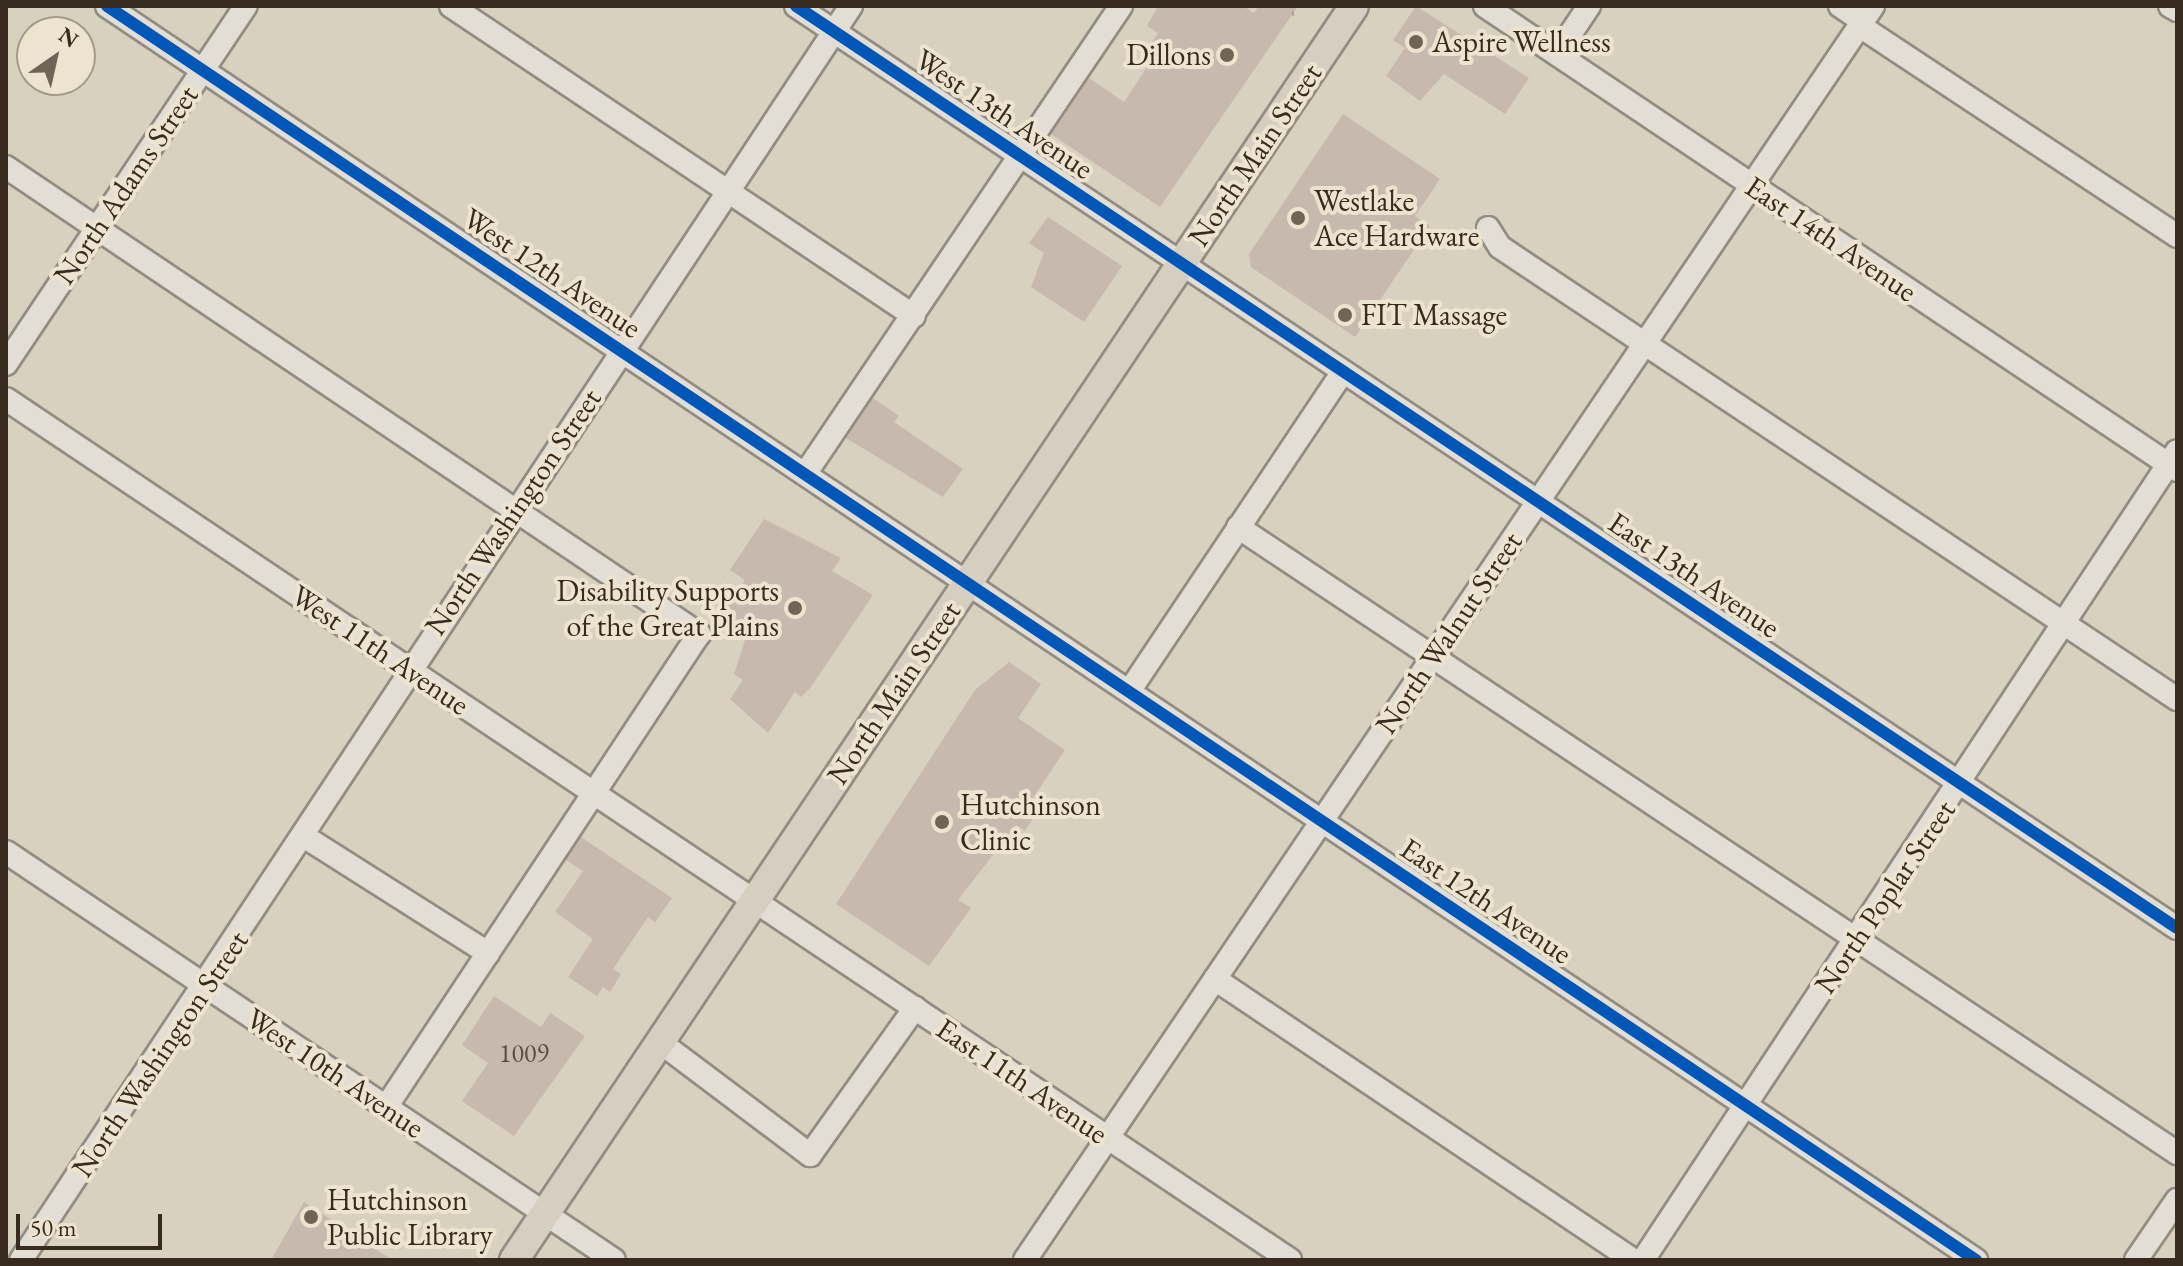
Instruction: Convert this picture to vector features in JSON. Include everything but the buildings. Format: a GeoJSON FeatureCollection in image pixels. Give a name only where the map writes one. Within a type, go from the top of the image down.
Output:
{"type":"FeatureCollection","features":[{"type":"Feature","properties":{"kind":"main road","name":"North Main Street"},"geometry":{"type":"LineString","coordinates":[[514,1260],[1354,6]]}},
{"type":"Feature","properties":{"kind":"street","name":"West 12th Avenue"},"geometry":{"type":"LineString","coordinates":[[107,6],[968,583]]}},
{"type":"Feature","properties":{"kind":"street","name":"North Adams Street"},"geometry":{"type":"LineString","coordinates":[[6,364],[246,6]]}},
{"type":"Feature","properties":{"kind":"street"},"geometry":{"type":"LineString","coordinates":[[451,6],[914,316]]}},
{"type":"Feature","properties":{"kind":"street","name":"West 13th Avenue"},"geometry":{"type":"LineString","coordinates":[[796,6],[1182,264]]}},
{"type":"Feature","properties":{"kind":"street","name":"North Washington Street"},"geometry":{"type":"LineString","coordinates":[[21,1260],[305,837],[514,509],[851,6]]}},
{"type":"Feature","properties":{"kind":"street"},"geometry":{"type":"LineString","coordinates":[[805,474],[1121,6]]}},
{"type":"Feature","properties":{"kind":"street","name":"East 14th Avenue"},"geometry":{"type":"LineString","coordinates":[[1485,6],[1747,183],[2174,462]]}},
{"type":"Feature","properties":{"kind":"street"},"geometry":{"type":"LineString","coordinates":[[1557,54],[1589,6]]}},
{"type":"Feature","properties":{"kind":"street"},"geometry":{"type":"LineString","coordinates":[[1840,6],[1866,18],[2177,236]]}},
{"type":"Feature","properties":{"kind":"street"},"geometry":{"type":"LineString","coordinates":[[2170,6],[2177,10]]}},
{"type":"Feature","properties":{"kind":"street","name":"North Walnut Street"},"geometry":{"type":"LineString","coordinates":[[1025,1260],[1647,343],[1747,183],[1866,18]]}},
{"type":"Feature","properties":{"kind":"street"},"geometry":{"type":"LineString","coordinates":[[6,167],[699,634],[386,1107]]}},
{"type":"Feature","properties":{"kind":"street"},"geometry":{"type":"LineString","coordinates":[[1488,228],[1500,247],[2066,622],[2177,699]]}},
{"type":"Feature","properties":{"kind":"street","name":"East 13th Avenue"},"geometry":{"type":"LineString","coordinates":[[1182,264],[2177,928]]}},
{"type":"Feature","properties":{"kind":"street"},"geometry":{"type":"LineString","coordinates":[[1130,690],[1343,372]]}},
{"type":"Feature","properties":{"kind":"street","name":"West 11th Avenue"},"geometry":{"type":"LineString","coordinates":[[6,399],[755,901]]}},
{"type":"Feature","properties":{"kind":"street","name":"North Poplar Street"},"geometry":{"type":"LineString","coordinates":[[1643,1260],[2174,462]]}},
{"type":"Feature","properties":{"kind":"street"},"geometry":{"type":"LineString","coordinates":[[1238,527],[1436,652],[2177,1153]]}},
{"type":"Feature","properties":{"kind":"street","name":"East 12th Avenue"},"geometry":{"type":"LineString","coordinates":[[968,583],[1976,1260]]}},
{"type":"Feature","properties":{"kind":"street"},"geometry":{"type":"LineString","coordinates":[[305,837],[488,953]]}},
{"type":"Feature","properties":{"kind":"street","name":"West 10th Avenue"},"geometry":{"type":"LineString","coordinates":[[6,852],[614,1260]]}},
{"type":"Feature","properties":{"kind":"street","name":"East 11th Avenue"},"geometry":{"type":"LineString","coordinates":[[755,901],[1290,1260]]}},
{"type":"Feature","properties":{"kind":"street"},"geometry":{"type":"LineString","coordinates":[[1215,979],[1633,1260]]}},
{"type":"Feature","properties":{"kind":"street"},"geometry":{"type":"LineString","coordinates":[[660,1042],[810,1155],[915,1008]]}},
{"type":"Feature","properties":{"kind":"street"},"geometry":{"type":"LineString","coordinates":[[2136,1260],[2177,1200]]}},
{"type":"Feature","properties":{"kind":"street"},"geometry":{"type":"LineString","coordinates":[[6,1250],[21,1260]]}},
{"type":"Feature","properties":{"kind":"cycle path"},"geometry":{"type":"LineString","coordinates":[[107,6],[1976,1260]]}},
{"type":"Feature","properties":{"kind":"cycle path"},"geometry":{"type":"LineString","coordinates":[[796,6],[2177,928]]}},
{"type":"Feature","properties":{"kind":"place","name":"Aspire Wellness"},"geometry":{"type":"Point","coordinates":[1416,42]}},
{"type":"Feature","properties":{"kind":"place","name":"Dillons"},"geometry":{"type":"Point","coordinates":[1227,55]}},
{"type":"Feature","properties":{"kind":"place","name":"Westlake Ace Hardware"},"geometry":{"type":"Point","coordinates":[1298,218]}},
{"type":"Feature","properties":{"kind":"place","name":"FIT Massage"},"geometry":{"type":"Point","coordinates":[1345,315]}},
{"type":"Feature","properties":{"kind":"place","name":"Disability Supports of the Great Plains"},"geometry":{"type":"Point","coordinates":[795,608]}},
{"type":"Feature","properties":{"kind":"place","name":"Hutchinson Clinic"},"geometry":{"type":"Point","coordinates":[942,822]}},
{"type":"Feature","properties":{"kind":"place","name":"Hutchinson Public Library"},"geometry":{"type":"Point","coordinates":[311,1217]}}]}
